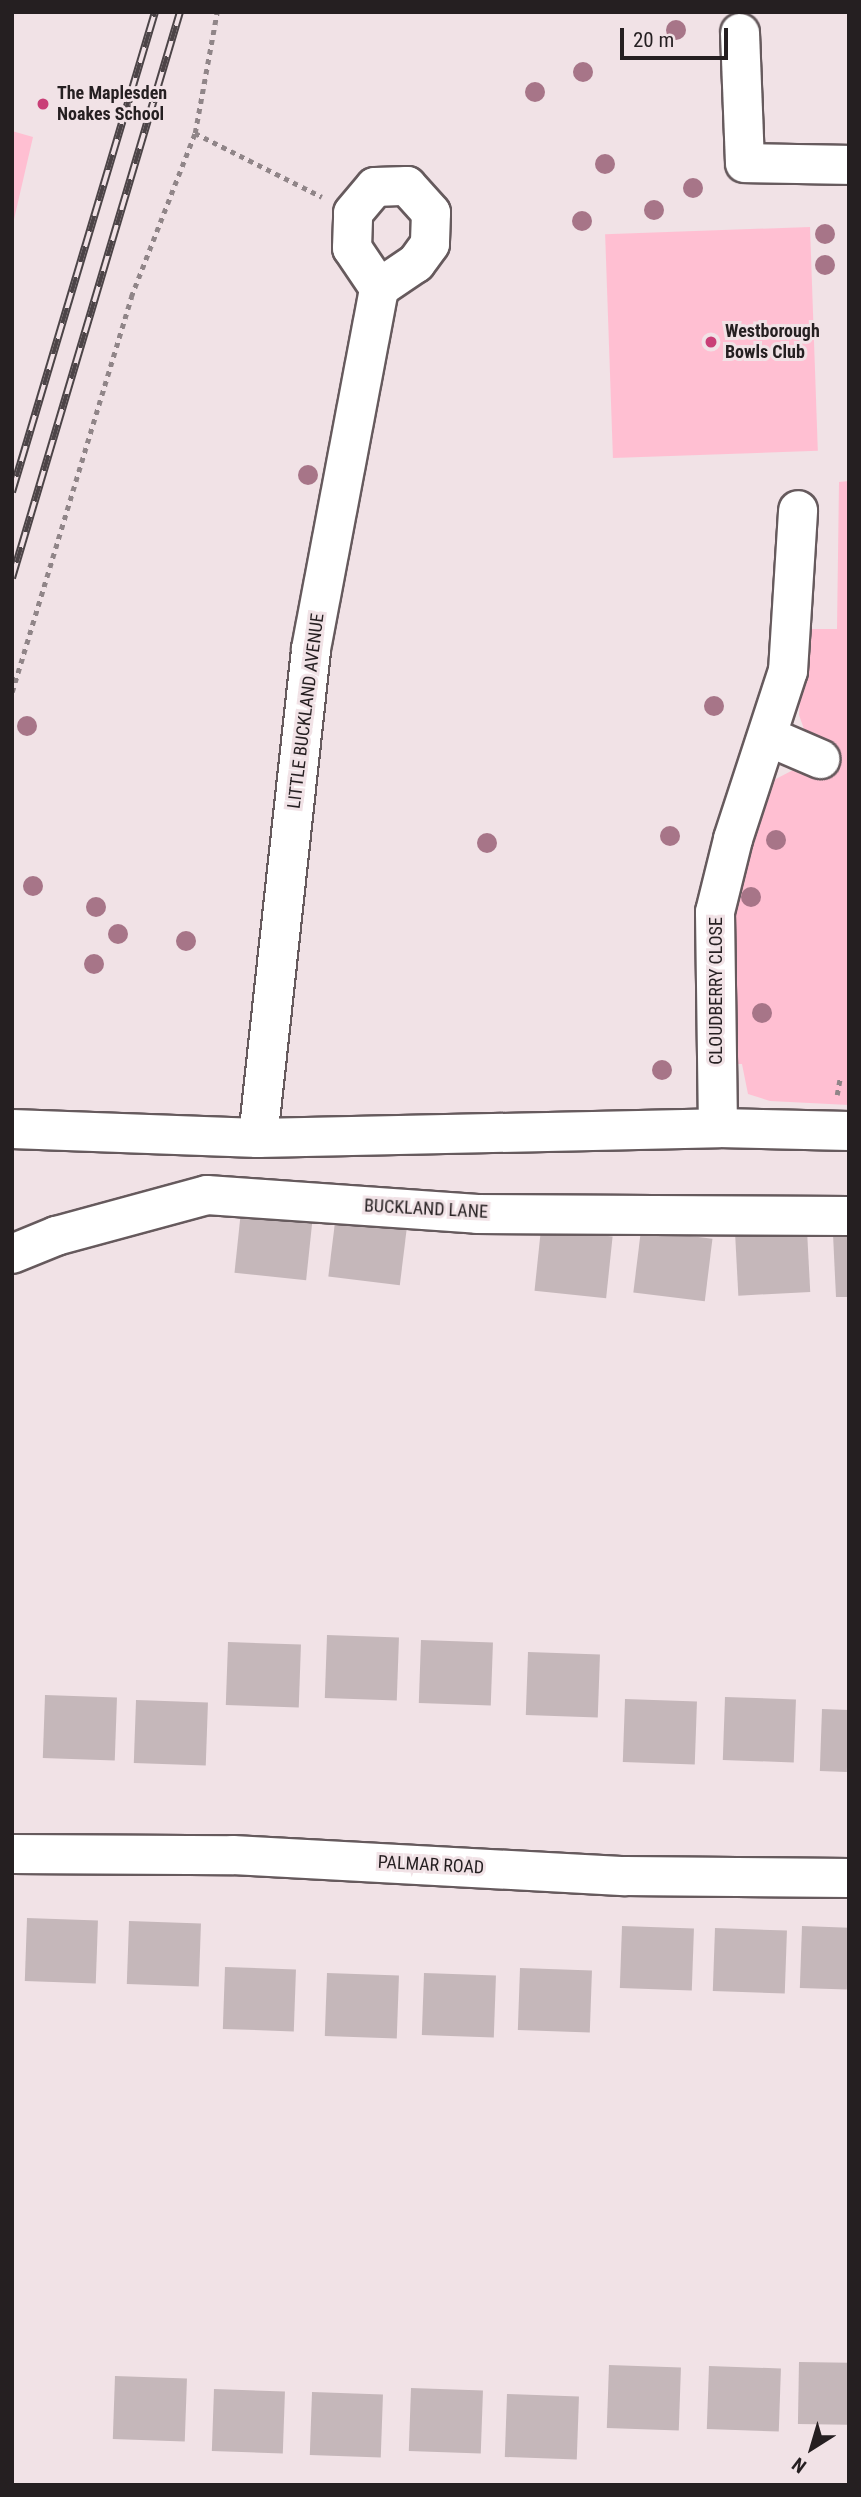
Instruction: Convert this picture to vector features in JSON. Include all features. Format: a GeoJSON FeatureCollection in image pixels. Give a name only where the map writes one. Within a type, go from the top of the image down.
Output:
{"type":"FeatureCollection","features":[{"type":"Feature","properties":{"kind":"street"},"geometry":{"type":"LineString","coordinates":[[740,33],[745,163],[849,165]]}},
{"type":"Feature","properties":{"kind":"street"},"geometry":{"type":"LineString","coordinates":[[407,186],[431,213],[430,244],[416,264],[379,288],[352,248],[353,213],[375,187],[407,186]]}},
{"type":"Feature","properties":{"kind":"street","name":"LITTLE BUCKLAND AVENUE"},"geometry":{"type":"LineString","coordinates":[[258,1138],[311,649],[379,288]]}},
{"type":"Feature","properties":{"kind":"street","name":"CLOUDBERRY CLOSE"},"geometry":{"type":"LineString","coordinates":[[718,1128],[715,912],[733,839],[783,690],[798,510]]}},
{"type":"Feature","properties":{"kind":"street"},"geometry":{"type":"LineString","coordinates":[[769,737],[820,759]]}},
{"type":"Feature","properties":{"kind":"street"},"geometry":{"type":"LineString","coordinates":[[12,1129],[258,1138],[718,1128],[849,1131]]}},
{"type":"Feature","properties":{"kind":"street","name":"BUCKLAND LANE"},"geometry":{"type":"LineString","coordinates":[[12,1254],[56,1236],[207,1195],[477,1214],[849,1216]]}},
{"type":"Feature","properties":{"kind":"street","name":"PALMAR ROAD"},"geometry":{"type":"LineString","coordinates":[[12,1854],[233,1855],[625,1876],[849,1878]]}},
{"type":"Feature","properties":{"kind":"path"},"geometry":{"type":"LineString","coordinates":[[12,692],[131,297],[195,133],[217,12]]}},
{"type":"Feature","properties":{"kind":"path"},"geometry":{"type":"LineString","coordinates":[[195,133],[353,213]]}},
{"type":"Feature","properties":{"kind":"shaded area"},"geometry":{"type":"Polygon","coordinates":[[[12,131],[33,137],[12,228],[12,131]]]}},
{"type":"Feature","properties":{"kind":"shaded area","name":"Westborough Bowls Club"},"geometry":{"type":"Polygon","coordinates":[[[810,227],[818,451],[613,458],[605,234],[810,227]]]}},
{"type":"Feature","properties":{"kind":"shaded area"},"geometry":{"type":"Polygon","coordinates":[[[849,481],[849,1105],[770,1101],[748,1094],[742,1064],[731,1064],[730,903],[772,781],[795,769],[805,732],[799,715],[800,700],[793,698],[808,629],[837,629],[839,482],[849,481]]]}},
{"type":"Feature","properties":{"kind":"building"},"geometry":{"type":"Polygon","coordinates":[[[241,1211],[313,1219],[306,1280],[235,1273],[241,1211]]]}},
{"type":"Feature","properties":{"kind":"building"},"geometry":{"type":"Polygon","coordinates":[[[336,1214],[407,1223],[400,1285],[328,1277],[336,1214]]]}},
{"type":"Feature","properties":{"kind":"building"},"geometry":{"type":"Polygon","coordinates":[[[541,1229],[613,1237],[606,1298],[535,1291],[541,1229]]]}},
{"type":"Feature","properties":{"kind":"building"},"geometry":{"type":"Polygon","coordinates":[[[641,1230],[712,1239],[705,1301],[633,1293],[641,1230]]]}},
{"type":"Feature","properties":{"kind":"building"},"geometry":{"type":"Polygon","coordinates":[[[807,1230],[810,1292],[738,1296],[735,1234],[807,1230]]]}},
{"type":"Feature","properties":{"kind":"building"},"geometry":{"type":"Polygon","coordinates":[[[849,1233],[849,1297],[836,1297],[833,1234],[849,1233]]]}},
{"type":"Feature","properties":{"kind":"building"},"geometry":{"type":"Polygon","coordinates":[[[327,1635],[399,1638],[397,1700],[325,1698],[327,1635]]]}},
{"type":"Feature","properties":{"kind":"building"},"geometry":{"type":"Polygon","coordinates":[[[421,1640],[493,1643],[491,1705],[419,1703],[421,1640]]]}},
{"type":"Feature","properties":{"kind":"building"},"geometry":{"type":"Polygon","coordinates":[[[228,1642],[301,1645],[299,1708],[226,1705],[228,1642]]]}},
{"type":"Feature","properties":{"kind":"building"},"geometry":{"type":"Polygon","coordinates":[[[528,1652],[600,1655],[598,1717],[526,1715],[528,1652]]]}},
{"type":"Feature","properties":{"kind":"building"},"geometry":{"type":"Polygon","coordinates":[[[45,1695],[117,1698],[115,1760],[43,1758],[45,1695]]]}},
{"type":"Feature","properties":{"kind":"building"},"geometry":{"type":"Polygon","coordinates":[[[725,1697],[796,1699],[794,1762],[723,1760],[725,1697]]]}},
{"type":"Feature","properties":{"kind":"building"},"geometry":{"type":"Polygon","coordinates":[[[625,1699],[697,1702],[695,1764],[623,1762],[625,1699]]]}},
{"type":"Feature","properties":{"kind":"building"},"geometry":{"type":"Polygon","coordinates":[[[136,1700],[208,1703],[206,1765],[134,1763],[136,1700]]]}},
{"type":"Feature","properties":{"kind":"building"},"geometry":{"type":"Polygon","coordinates":[[[822,1709],[849,1710],[847,1772],[820,1771],[822,1709]]]}},
{"type":"Feature","properties":{"kind":"building"},"geometry":{"type":"Polygon","coordinates":[[[27,1918],[98,1920],[96,1983],[25,1981],[27,1918]]]}},
{"type":"Feature","properties":{"kind":"building"},"geometry":{"type":"Polygon","coordinates":[[[129,1921],[201,1924],[199,1986],[127,1984],[129,1921]]]}},
{"type":"Feature","properties":{"kind":"building"},"geometry":{"type":"Polygon","coordinates":[[[622,1926],[694,1929],[692,1990],[620,1988],[622,1926]]]}},
{"type":"Feature","properties":{"kind":"building"},"geometry":{"type":"Polygon","coordinates":[[[802,1926],[849,1928],[847,1990],[800,1988],[802,1926]]]}},
{"type":"Feature","properties":{"kind":"building"},"geometry":{"type":"Polygon","coordinates":[[[715,1928],[787,1931],[785,1993],[713,1991],[715,1928]]]}},
{"type":"Feature","properties":{"kind":"building"},"geometry":{"type":"Polygon","coordinates":[[[225,1967],[296,1969],[294,2031],[223,2029],[225,1967]]]}},
{"type":"Feature","properties":{"kind":"building"},"geometry":{"type":"Polygon","coordinates":[[[520,1968],[592,1971],[590,2032],[518,2030],[520,1968]]]}},
{"type":"Feature","properties":{"kind":"building"},"geometry":{"type":"Polygon","coordinates":[[[327,1973],[399,1976],[397,2038],[325,2036],[327,1973]]]}},
{"type":"Feature","properties":{"kind":"building"},"geometry":{"type":"Polygon","coordinates":[[[424,1973],[496,1976],[494,2037],[422,2035],[424,1973]]]}},
{"type":"Feature","properties":{"kind":"building"},"geometry":{"type":"Polygon","coordinates":[[[799,2362],[849,2363],[848,2425],[798,2424],[799,2362]]]}},
{"type":"Feature","properties":{"kind":"building"},"geometry":{"type":"Polygon","coordinates":[[[609,2365],[681,2368],[679,2430],[607,2428],[609,2365]]]}},
{"type":"Feature","properties":{"kind":"building"},"geometry":{"type":"Polygon","coordinates":[[[709,2366],[781,2369],[779,2431],[707,2429],[709,2366]]]}},
{"type":"Feature","properties":{"kind":"building"},"geometry":{"type":"Polygon","coordinates":[[[115,2376],[187,2379],[185,2441],[113,2439],[115,2376]]]}},
{"type":"Feature","properties":{"kind":"building"},"geometry":{"type":"Polygon","coordinates":[[[411,2388],[483,2391],[481,2453],[409,2451],[411,2388]]]}},
{"type":"Feature","properties":{"kind":"building"},"geometry":{"type":"Polygon","coordinates":[[[214,2389],[285,2391],[283,2453],[212,2451],[214,2389]]]}},
{"type":"Feature","properties":{"kind":"building"},"geometry":{"type":"Polygon","coordinates":[[[312,2392],[383,2394],[381,2457],[310,2455],[312,2392]]]}},
{"type":"Feature","properties":{"kind":"building"},"geometry":{"type":"Polygon","coordinates":[[[507,2394],[579,2397],[577,2459],[505,2457],[507,2394]]]}},
{"type":"Feature","properties":{"kind":"railway"},"geometry":{"type":"LineString","coordinates":[[12,492],[155,12]]}},
{"type":"Feature","properties":{"kind":"railway"},"geometry":{"type":"LineString","coordinates":[[12,578],[180,12]]}},
{"type":"Feature","properties":{"kind":"place","name":"The Maplesden Noakes School"},"geometry":{"type":"Point","coordinates":[43,104]}},
{"type":"Feature","properties":{"kind":"place","name":"Westborough Bowls Club"},"geometry":{"type":"Point","coordinates":[711,342]}}]}
